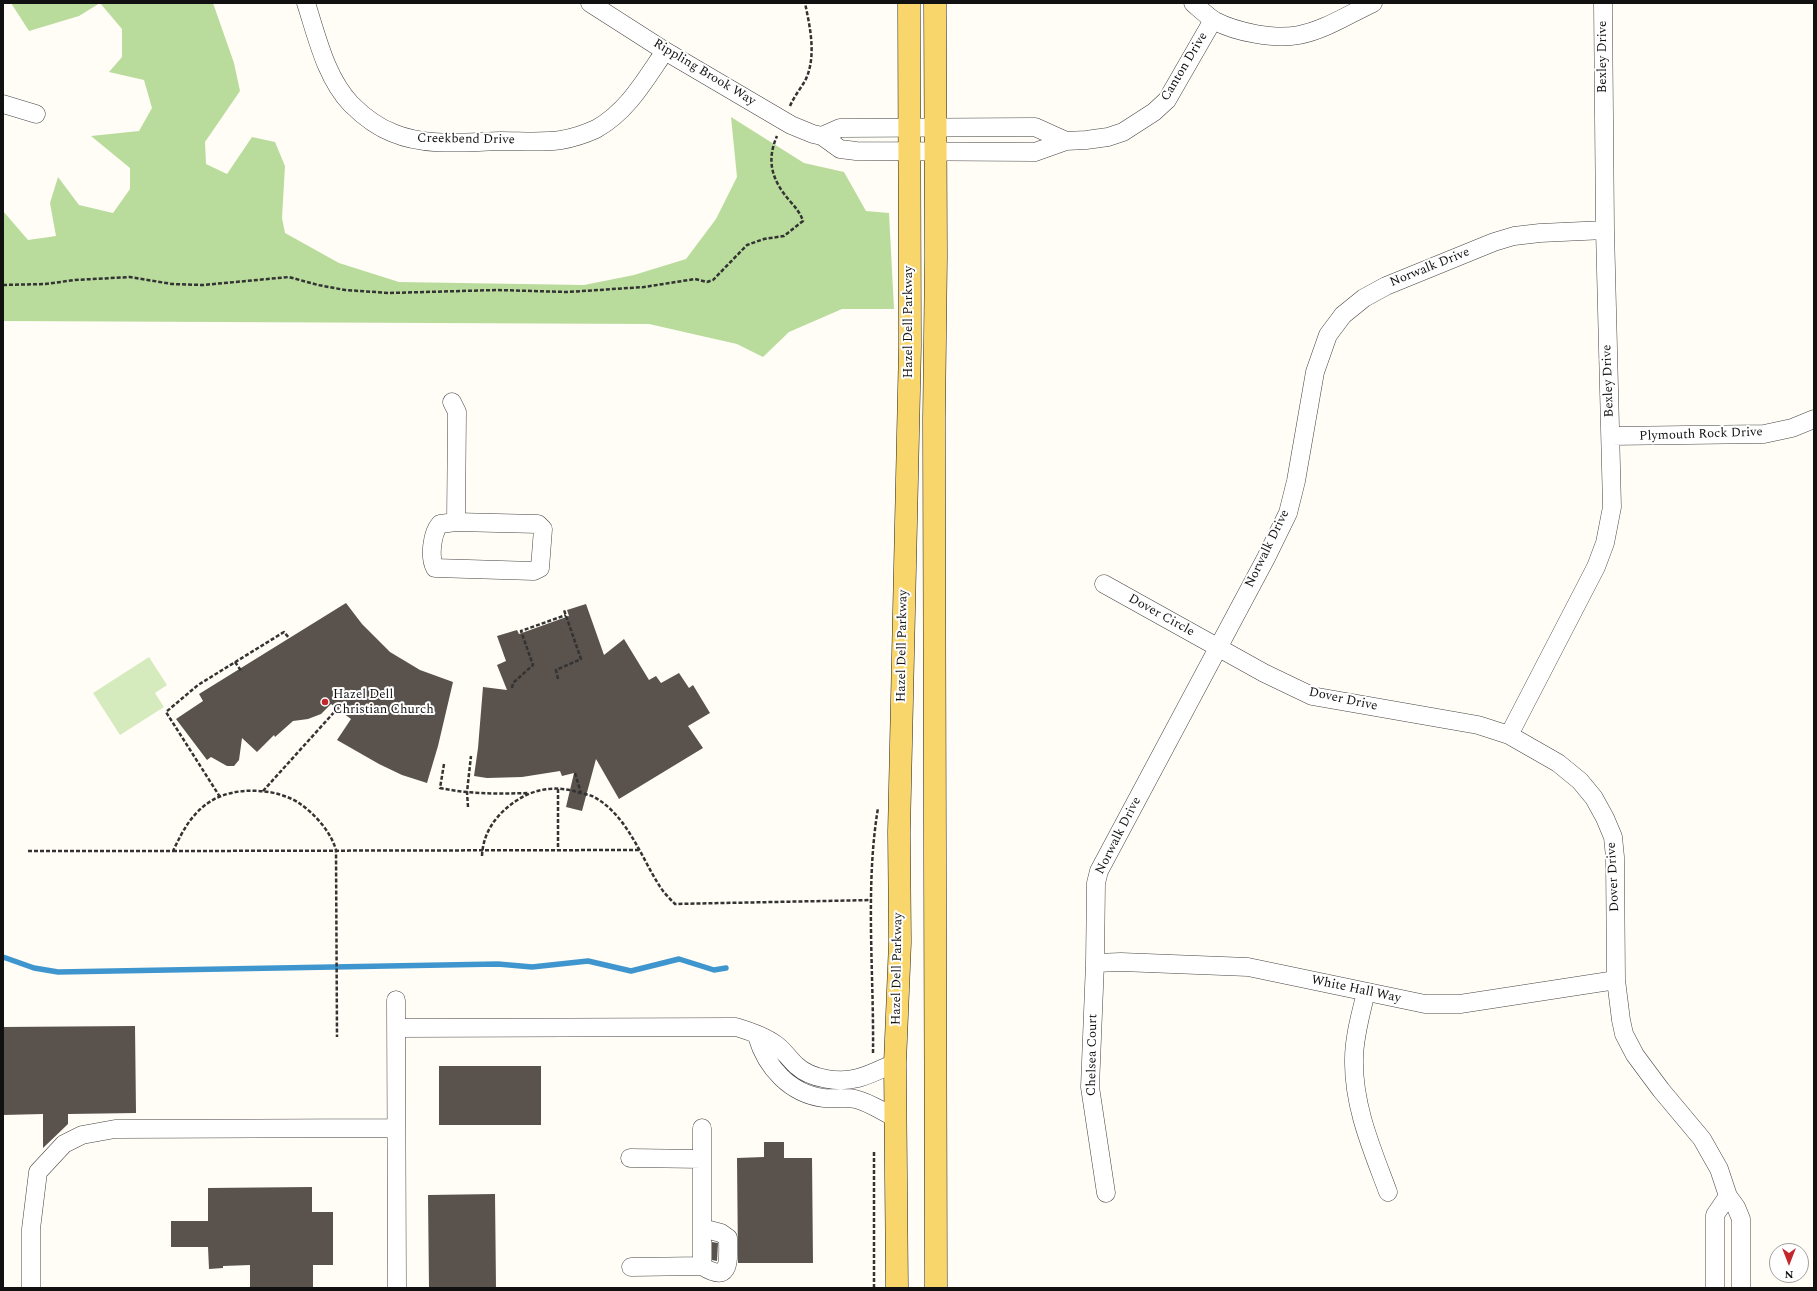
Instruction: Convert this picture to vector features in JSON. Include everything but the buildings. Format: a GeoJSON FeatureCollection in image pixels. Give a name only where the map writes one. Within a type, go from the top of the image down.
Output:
{"type":"FeatureCollection","features":[{"type":"Feature","properties":{"kind":"main road","name":"Hazel Dell Parkway"},"geometry":{"type":"LineString","coordinates":[[897,1288],[896,1063],[900,942],[899,832],[910,354],[909,3]]}},
{"type":"Feature","properties":{"kind":"main road","name":"Hazel Dell Parkway"},"geometry":{"type":"LineString","coordinates":[[935,3],[936,257],[934,426],[936,1288]]}},
{"type":"Feature","properties":{"kind":"street","name":"Creekbend Drive"},"geometry":{"type":"LineString","coordinates":[[306,3],[331,73],[346,97],[360,112],[380,127],[394,134],[420,140],[439,142],[550,141],[586,133],[610,120],[624,108],[638,91],[665,51]]}},
{"type":"Feature","properties":{"kind":"street","name":"Rippling Brook Way"},"geometry":{"type":"LineString","coordinates":[[590,3],[665,51],[802,130],[822,136],[840,149],[856,151],[936,152]]}},
{"type":"Feature","properties":{"kind":"street"},"geometry":{"type":"LineString","coordinates":[[1193,3],[1213,20],[1234,29],[1267,36],[1298,35],[1324,26],[1372,3]]}},
{"type":"Feature","properties":{"kind":"street","name":"Bexley Drive"},"geometry":{"type":"LineString","coordinates":[[1509,735],[1596,567],[1605,544],[1612,507],[1604,230],[1603,3]]}},
{"type":"Feature","properties":{"kind":"street","name":"Canton Drive"},"geometry":{"type":"LineString","coordinates":[[936,152],[1035,152],[1066,141],[1108,137],[1128,129],[1154,112],[1167,100],[1213,20]]}},
{"type":"Feature","properties":{"kind":"street"},"geometry":{"type":"LineString","coordinates":[[3,104],[36,114]]}},
{"type":"Feature","properties":{"kind":"street","name":"Canton Drive"},"geometry":{"type":"LineString","coordinates":[[909,127],[1035,127],[1066,141]]}},
{"type":"Feature","properties":{"kind":"street"},"geometry":{"type":"LineString","coordinates":[[822,136],[840,128],[909,127]]}},
{"type":"Feature","properties":{"kind":"street","name":"Norwalk Drive"},"geometry":{"type":"LineString","coordinates":[[1095,963],[1096,883],[1099,871],[1266,558],[1288,513],[1296,481],[1315,372],[1328,335],[1343,315],[1364,298],[1386,286],[1494,242],[1514,236],[1540,233],[1604,230]]}},
{"type":"Feature","properties":{"kind":"street"},"geometry":{"type":"LineString","coordinates":[[452,402],[457,412],[456,522]]}},
{"type":"Feature","properties":{"kind":"street","name":"Plymouth Rock Drive"},"geometry":{"type":"LineString","coordinates":[[1611,436],[1764,434],[1792,428],[1814,419]]}},
{"type":"Feature","properties":{"kind":"street"},"geometry":{"type":"LineString","coordinates":[[456,522],[538,524],[543,529],[540,568],[534,571],[435,568],[431,561],[435,530],[440,524],[456,522]]}},
{"type":"Feature","properties":{"kind":"street","name":"Dover Circle"},"geometry":{"type":"LineString","coordinates":[[1104,584],[1218,648]]}},
{"type":"Feature","properties":{"kind":"street","name":"Dover Drive"},"geometry":{"type":"LineString","coordinates":[[1218,648],[1264,673],[1312,696],[1478,725],[1509,735],[1558,763],[1580,781],[1594,798],[1613,837],[1615,857],[1616,980],[1620,1020],[1624,1034],[1635,1055],[1712,1155],[1722,1176],[1728,1196],[1736,1207],[1740,1219],[1741,1288]]}},
{"type":"Feature","properties":{"kind":"street","name":"White Hall Way"},"geometry":{"type":"LineString","coordinates":[[1095,963],[1121,962],[1248,967],[1425,1004],[1460,1004],[1616,980]]}},
{"type":"Feature","properties":{"kind":"street","name":"Chelsea Court"},"geometry":{"type":"LineString","coordinates":[[1095,963],[1090,1087],[1106,1193]]}},
{"type":"Feature","properties":{"kind":"street"},"geometry":{"type":"LineString","coordinates":[[1366,992],[1354,1057],[1355,1092],[1365,1130],[1388,1192]]}},
{"type":"Feature","properties":{"kind":"street"},"geometry":{"type":"LineString","coordinates":[[396,1000],[396,1288]]}},
{"type":"Feature","properties":{"kind":"street"},"geometry":{"type":"LineString","coordinates":[[396,1028],[736,1027],[767,1039],[777,1045],[798,1067],[816,1076],[847,1080],[857,1078],[896,1063]]}},
{"type":"Feature","properties":{"kind":"street"},"geometry":{"type":"LineString","coordinates":[[756,1036],[765,1059],[783,1080],[790,1085],[815,1096],[856,1099],[896,1118]]}},
{"type":"Feature","properties":{"kind":"street"},"geometry":{"type":"LineString","coordinates":[[31,1288],[30,1229],[38,1172],[64,1144],[82,1135],[115,1129],[395,1128]]}},
{"type":"Feature","properties":{"kind":"street"},"geometry":{"type":"LineString","coordinates":[[702,1128],[702,1266]]}},
{"type":"Feature","properties":{"kind":"street"},"geometry":{"type":"LineString","coordinates":[[630,1158],[702,1159]]}},
{"type":"Feature","properties":{"kind":"street"},"geometry":{"type":"LineString","coordinates":[[1715,1288],[1715,1215],[1728,1196]]}},
{"type":"Feature","properties":{"kind":"street"},"geometry":{"type":"LineString","coordinates":[[631,1267],[702,1266],[707,1270],[722,1272],[726,1270],[728,1266],[728,1238],[721,1233],[702,1228]]}},
{"type":"Feature","properties":{"kind":"path"},"geometry":{"type":"LineString","coordinates":[[3,285],[45,284],[76,280],[130,277],[172,284],[204,284],[289,277],[345,290],[396,293],[490,290],[568,292],[644,288],[695,279],[708,282],[713,280],[747,245],[764,239],[784,236],[803,221],[800,212],[774,180],[771,160],[774,142],[809,69],[811,50],[805,3]]}},
{"type":"Feature","properties":{"kind":"path"},"geometry":{"type":"LineString","coordinates":[[558,679],[556,670],[581,660],[564,610]]}},
{"type":"Feature","properties":{"kind":"path"},"geometry":{"type":"LineString","coordinates":[[512,688],[513,683],[533,665],[521,631],[566,615]]}},
{"type":"Feature","properties":{"kind":"path"},"geometry":{"type":"LineString","coordinates":[[220,797],[166,712],[198,685],[284,632],[289,638]]}},
{"type":"Feature","properties":{"kind":"path"},"geometry":{"type":"LineString","coordinates":[[235,662],[242,672]]}},
{"type":"Feature","properties":{"kind":"path"},"geometry":{"type":"LineString","coordinates":[[263,792],[337,709]]}},
{"type":"Feature","properties":{"kind":"path"},"geometry":{"type":"LineString","coordinates":[[468,807],[467,792],[471,756]]}},
{"type":"Feature","properties":{"kind":"path"},"geometry":{"type":"LineString","coordinates":[[444,764],[440,788],[467,792],[528,793]]}},
{"type":"Feature","properties":{"kind":"path"},"geometry":{"type":"LineString","coordinates":[[575,773],[581,793]]}},
{"type":"Feature","properties":{"kind":"path"},"geometry":{"type":"LineString","coordinates":[[558,788],[558,850]]}},
{"type":"Feature","properties":{"kind":"path"},"geometry":{"type":"LineString","coordinates":[[482,856],[482,850],[491,824],[506,808],[528,793],[538,790],[563,788],[591,796],[606,806],[626,826],[660,887],[675,904],[872,900]]}},
{"type":"Feature","properties":{"kind":"path"},"geometry":{"type":"LineString","coordinates":[[173,850],[184,827],[197,812],[212,800],[229,793],[247,791],[263,792],[283,796],[299,803],[315,816],[326,830],[336,850],[338,954],[337,1036]]}},
{"type":"Feature","properties":{"kind":"path"},"geometry":{"type":"LineString","coordinates":[[28,851],[639,850]]}},
{"type":"Feature","properties":{"kind":"path"},"geometry":{"type":"LineString","coordinates":[[872,915],[873,1058]]}},
{"type":"Feature","properties":{"kind":"path"},"geometry":{"type":"LineString","coordinates":[[874,1146],[874,1288]]}},
{"type":"Feature","properties":{"kind":"green space"},"geometry":{"type":"Polygon","coordinates":[[[11,3],[100,3],[79,16],[29,31],[11,3]]]}},
{"type":"Feature","properties":{"kind":"green space"},"geometry":{"type":"Polygon","coordinates":[[[100,3],[213,3],[234,63],[240,91],[205,142],[206,164],[227,174],[252,137],[275,142],[285,166],[282,218],[285,233],[339,263],[399,282],[584,285],[634,275],[686,259],[716,219],[737,177],[731,117],[804,163],[844,172],[866,211],[889,213],[894,309],[842,309],[789,332],[763,357],[737,344],[649,324],[3,321],[3,211],[28,240],[56,236],[50,203],[58,177],[79,205],[113,213],[130,189],[130,168],[91,136],[139,131],[152,108],[144,80],[109,72],[122,57],[122,29],[100,3]]]}},
{"type":"Feature","properties":{"kind":"green space"},"geometry":{"type":"Polygon","coordinates":[[[149,657],[167,685],[155,693],[164,707],[120,735],[93,693],[149,657]]]}},
{"type":"Feature","properties":{"kind":"waterway"},"geometry":{"type":"LineString","coordinates":[[3,957],[34,968],[58,972],[498,964],[532,967],[588,961],[631,971],[679,959],[714,970],[726,968]]}},
{"type":"Feature","properties":{"kind":"place","name":"Hazel Dell Christian Church"},"geometry":{"type":"Point","coordinates":[325,702]}}]}
